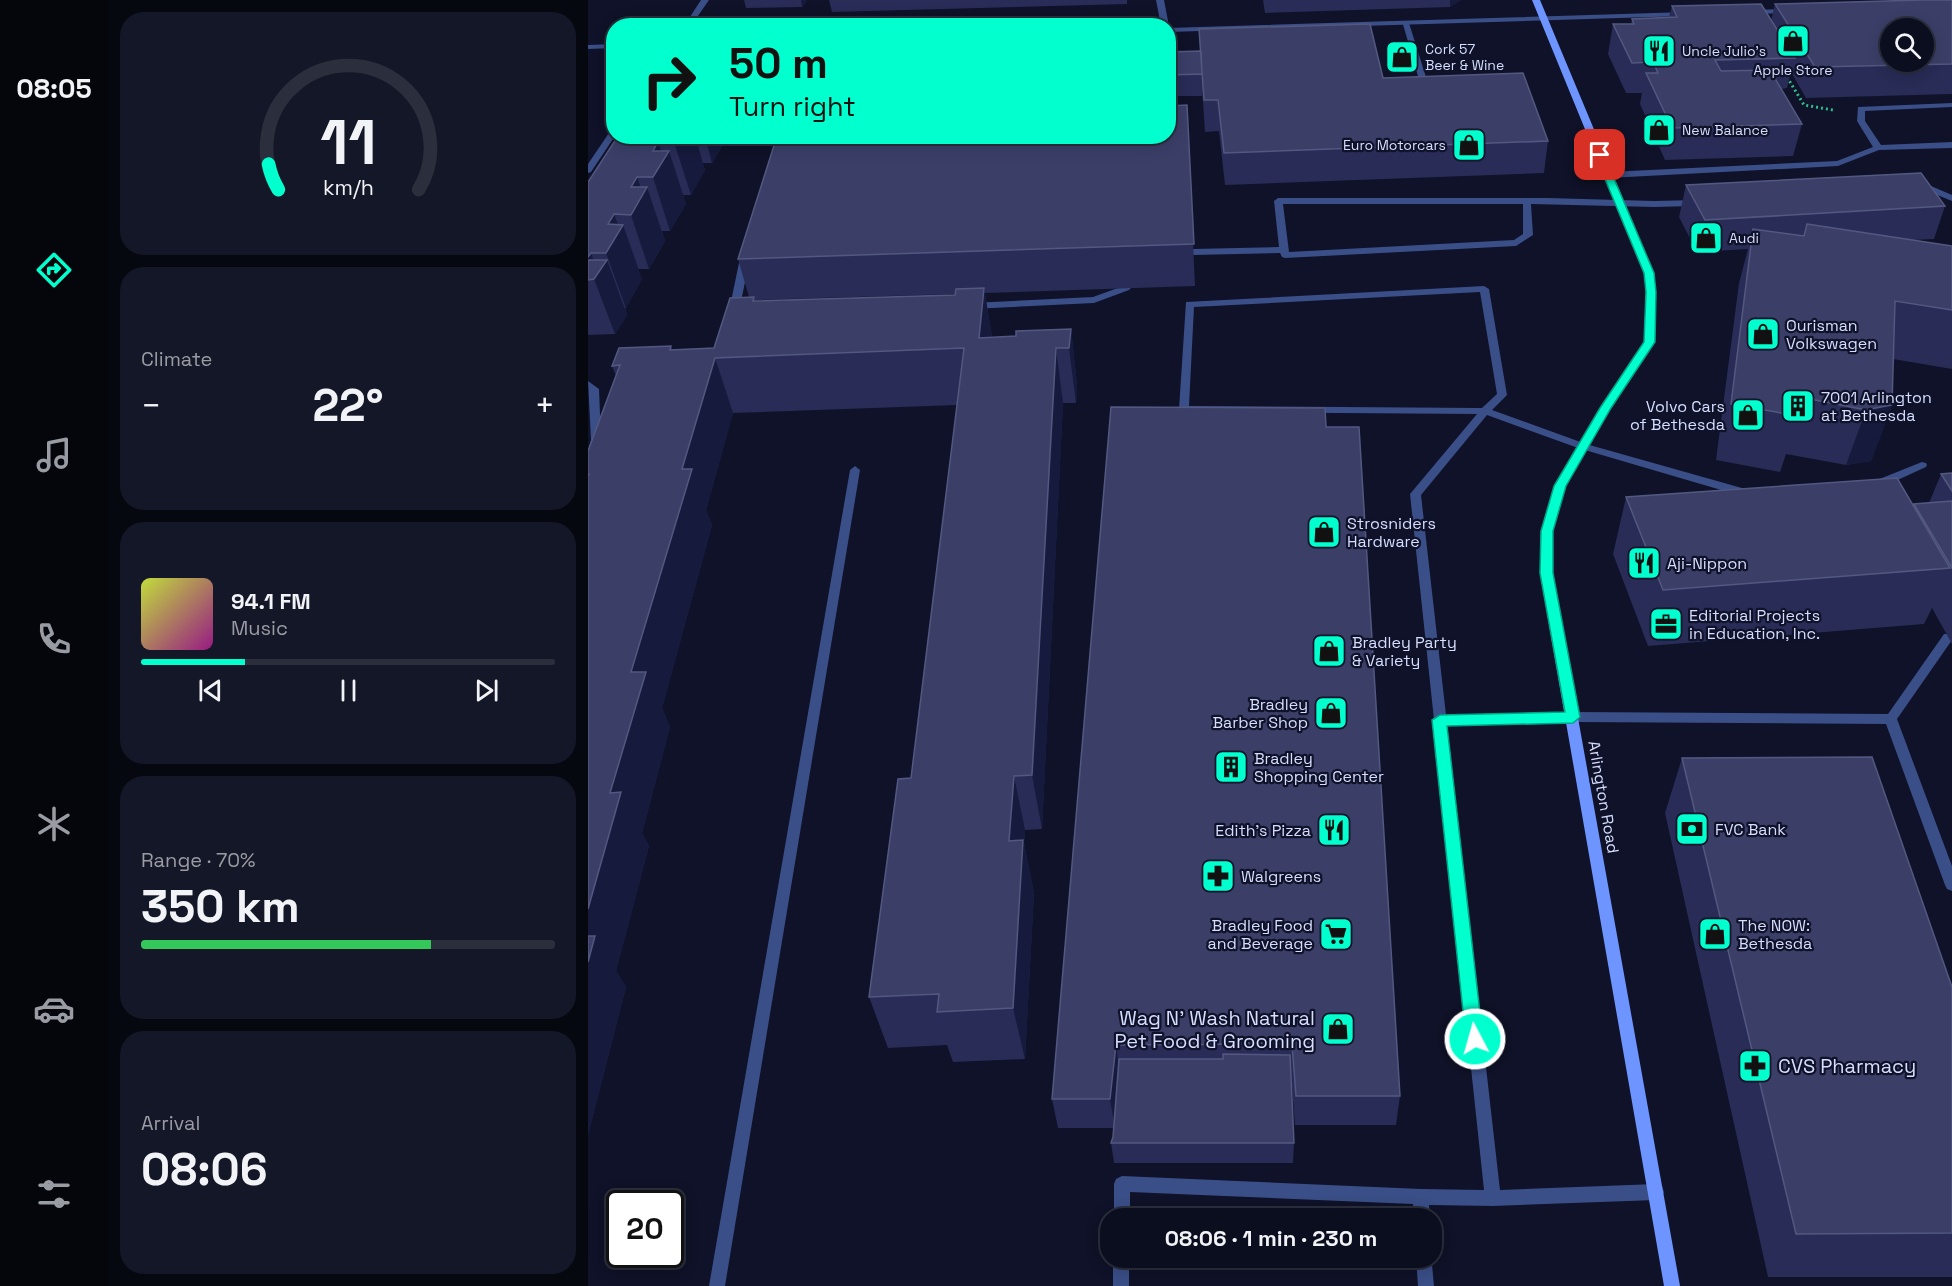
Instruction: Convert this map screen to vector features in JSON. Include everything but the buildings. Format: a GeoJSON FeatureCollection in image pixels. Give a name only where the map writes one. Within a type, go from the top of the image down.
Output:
{"type":"FeatureCollection","features":[{"type":"Feature","properties":{"kind":"main road","name":"Arlington Road"},"geometry":{"type":"LineString","coordinates":[[1536,0],[1649,273],[1651,292],[1649,342],[1582,446],[1560,486],[1547,531],[1546,573],[1672,1286]]}},
{"type":"Feature","properties":{"kind":"street"},"geometry":{"type":"LineString","coordinates":[[693,18],[705,0]]}},
{"type":"Feature","properties":{"kind":"street"},"geometry":{"type":"LineString","coordinates":[[1160,0],[1163,18]]}},
{"type":"Feature","properties":{"kind":"street"},"geometry":{"type":"LineString","coordinates":[[1768,0],[1776,11]]}},
{"type":"Feature","properties":{"kind":"street"},"geometry":{"type":"LineString","coordinates":[[1740,12],[1798,11]]}},
{"type":"Feature","properties":{"kind":"street"},"geometry":{"type":"LineString","coordinates":[[1176,30],[1693,14]]}},
{"type":"Feature","properties":{"kind":"street"},"geometry":{"type":"LineString","coordinates":[[1405,23],[1426,94]]}},
{"type":"Feature","properties":{"kind":"street"},"geometry":{"type":"LineString","coordinates":[[588,47],[606,46]]}},
{"type":"Feature","properties":{"kind":"street"},"geometry":{"type":"LineString","coordinates":[[1878,148],[1861,121],[1861,109],[1952,105]]}},
{"type":"Feature","properties":{"kind":"street"},"geometry":{"type":"LineString","coordinates":[[588,170],[606,144]]}},
{"type":"Feature","properties":{"kind":"street"},"geometry":{"type":"LineString","coordinates":[[1608,175],[1838,163],[1878,148],[1952,146]]}},
{"type":"Feature","properties":{"kind":"street"},"geometry":{"type":"LineString","coordinates":[[1908,191],[1931,189],[1952,198]]}},
{"type":"Feature","properties":{"kind":"street"},"geometry":{"type":"LineString","coordinates":[[1527,201],[1528,234],[1516,243],[1285,255],[1278,201],[1572,199],[1665,205],[1711,202]]}},
{"type":"Feature","properties":{"kind":"street"},"geometry":{"type":"LineString","coordinates":[[1194,252],[1284,249]]}},
{"type":"Feature","properties":{"kind":"street"},"geometry":{"type":"LineString","coordinates":[[745,315],[733,316],[746,252]]}},
{"type":"Feature","properties":{"kind":"street"},"geometry":{"type":"LineString","coordinates":[[956,306],[1094,300],[1126,288]]}},
{"type":"Feature","properties":{"kind":"street"},"geometry":{"type":"LineString","coordinates":[[1493,1198],[1415,494],[1485,411],[1502,395],[1484,290],[1189,304],[1184,409],[1485,411],[1582,446],[1741,493],[1763,492]]}},
{"type":"Feature","properties":{"kind":"street"},"geometry":{"type":"LineString","coordinates":[[1027,303],[1029,291]]}},
{"type":"Feature","properties":{"kind":"street"},"geometry":{"type":"LineString","coordinates":[[588,384],[594,389],[596,440],[588,472]]}},
{"type":"Feature","properties":{"kind":"street"},"geometry":{"type":"LineString","coordinates":[[1864,486],[1875,485],[1922,465]]}},
{"type":"Feature","properties":{"kind":"street"},"geometry":{"type":"LineString","coordinates":[[717,1286],[855,470]]}},
{"type":"Feature","properties":{"kind":"street"},"geometry":{"type":"LineString","coordinates":[[1891,719],[1948,637]]}},
{"type":"Feature","properties":{"kind":"street"},"geometry":{"type":"LineString","coordinates":[[1440,720],[1573,717],[1891,719]]}},
{"type":"Feature","properties":{"kind":"street"},"geometry":{"type":"LineString","coordinates":[[1891,719],[1952,885]]}},
{"type":"Feature","properties":{"kind":"street"},"geometry":{"type":"LineString","coordinates":[[1122,1208],[1122,1184],[1421,1197],[1493,1198],[1656,1192]]}},
{"type":"Feature","properties":{"kind":"street"},"geometry":{"type":"LineString","coordinates":[[1421,1197],[1422,1208]]}},
{"type":"Feature","properties":{"kind":"street"},"geometry":{"type":"LineString","coordinates":[[1121,1268],[1121,1286]]}},
{"type":"Feature","properties":{"kind":"street"},"geometry":{"type":"LineString","coordinates":[[1425,1268],[1426,1286]]}},
{"type":"Feature","properties":{"kind":"path"},"geometry":{"type":"LineString","coordinates":[[1786,76],[1804,105],[1861,115]]}},
{"type":"Feature","properties":{"kind":"place","name":"Apple Store"},"geometry":{"type":"Point","coordinates":[1793,41]}},
{"type":"Feature","properties":{"kind":"place","name":"Uncle Julio's"},"geometry":{"type":"Point","coordinates":[1659,51]}},
{"type":"Feature","properties":{"kind":"place","name":"Cork 57 Beer & Wine"},"geometry":{"type":"Point","coordinates":[1402,57]}},
{"type":"Feature","properties":{"kind":"place","name":"New Balance"},"geometry":{"type":"Point","coordinates":[1659,130]}},
{"type":"Feature","properties":{"kind":"place","name":"Euro Motorcars"},"geometry":{"type":"Point","coordinates":[1469,145]}},
{"type":"Feature","properties":{"kind":"place","name":"Audi"},"geometry":{"type":"Point","coordinates":[1706,238]}},
{"type":"Feature","properties":{"kind":"place","name":"Ourisman Volkswagen"},"geometry":{"type":"Point","coordinates":[1763,334]}},
{"type":"Feature","properties":{"kind":"place","name":"7001 Arlington at Bethesda"},"geometry":{"type":"Point","coordinates":[1798,406]}},
{"type":"Feature","properties":{"kind":"place","name":"Volvo Cars of Bethesda"},"geometry":{"type":"Point","coordinates":[1748,415]}},
{"type":"Feature","properties":{"kind":"place","name":"Strosniders Hardware"},"geometry":{"type":"Point","coordinates":[1324,532]}},
{"type":"Feature","properties":{"kind":"place","name":"Aji-Nippon"},"geometry":{"type":"Point","coordinates":[1644,563]}},
{"type":"Feature","properties":{"kind":"place","name":"Editorial Projects in Education, Inc."},"geometry":{"type":"Point","coordinates":[1666,624]}},
{"type":"Feature","properties":{"kind":"place","name":"Bradley Party & Variety"},"geometry":{"type":"Point","coordinates":[1329,651]}},
{"type":"Feature","properties":{"kind":"place","name":"Bradley Barber Shop"},"geometry":{"type":"Point","coordinates":[1331,713]}},
{"type":"Feature","properties":{"kind":"place","name":"Bradley Shopping Center"},"geometry":{"type":"Point","coordinates":[1231,767]}},
{"type":"Feature","properties":{"kind":"place","name":"FVC Bank"},"geometry":{"type":"Point","coordinates":[1692,829]}},
{"type":"Feature","properties":{"kind":"place","name":"Edith's Pizza"},"geometry":{"type":"Point","coordinates":[1334,830]}},
{"type":"Feature","properties":{"kind":"place","name":"Walgreens"},"geometry":{"type":"Point","coordinates":[1218,876]}},
{"type":"Feature","properties":{"kind":"place","name":"Bradley Food and Beverage"},"geometry":{"type":"Point","coordinates":[1336,934]}},
{"type":"Feature","properties":{"kind":"place","name":"The NOW: Bethesda"},"geometry":{"type":"Point","coordinates":[1715,934]}},
{"type":"Feature","properties":{"kind":"place","name":"Wag N' Wash Natural Pet Food & Grooming"},"geometry":{"type":"Point","coordinates":[1338,1029]}},
{"type":"Feature","properties":{"kind":"place","name":"CVS Pharmacy"},"geometry":{"type":"Point","coordinates":[1755,1066]}},
{"type":"Feature","properties":{"kind":"route"},"geometry":{"type":"LineString","coordinates":[[1475,1039],[1440,720],[1573,717],[1546,573],[1547,531],[1560,486],[1582,446],[1649,342],[1651,292],[1649,273],[1600,155]]}}]}
